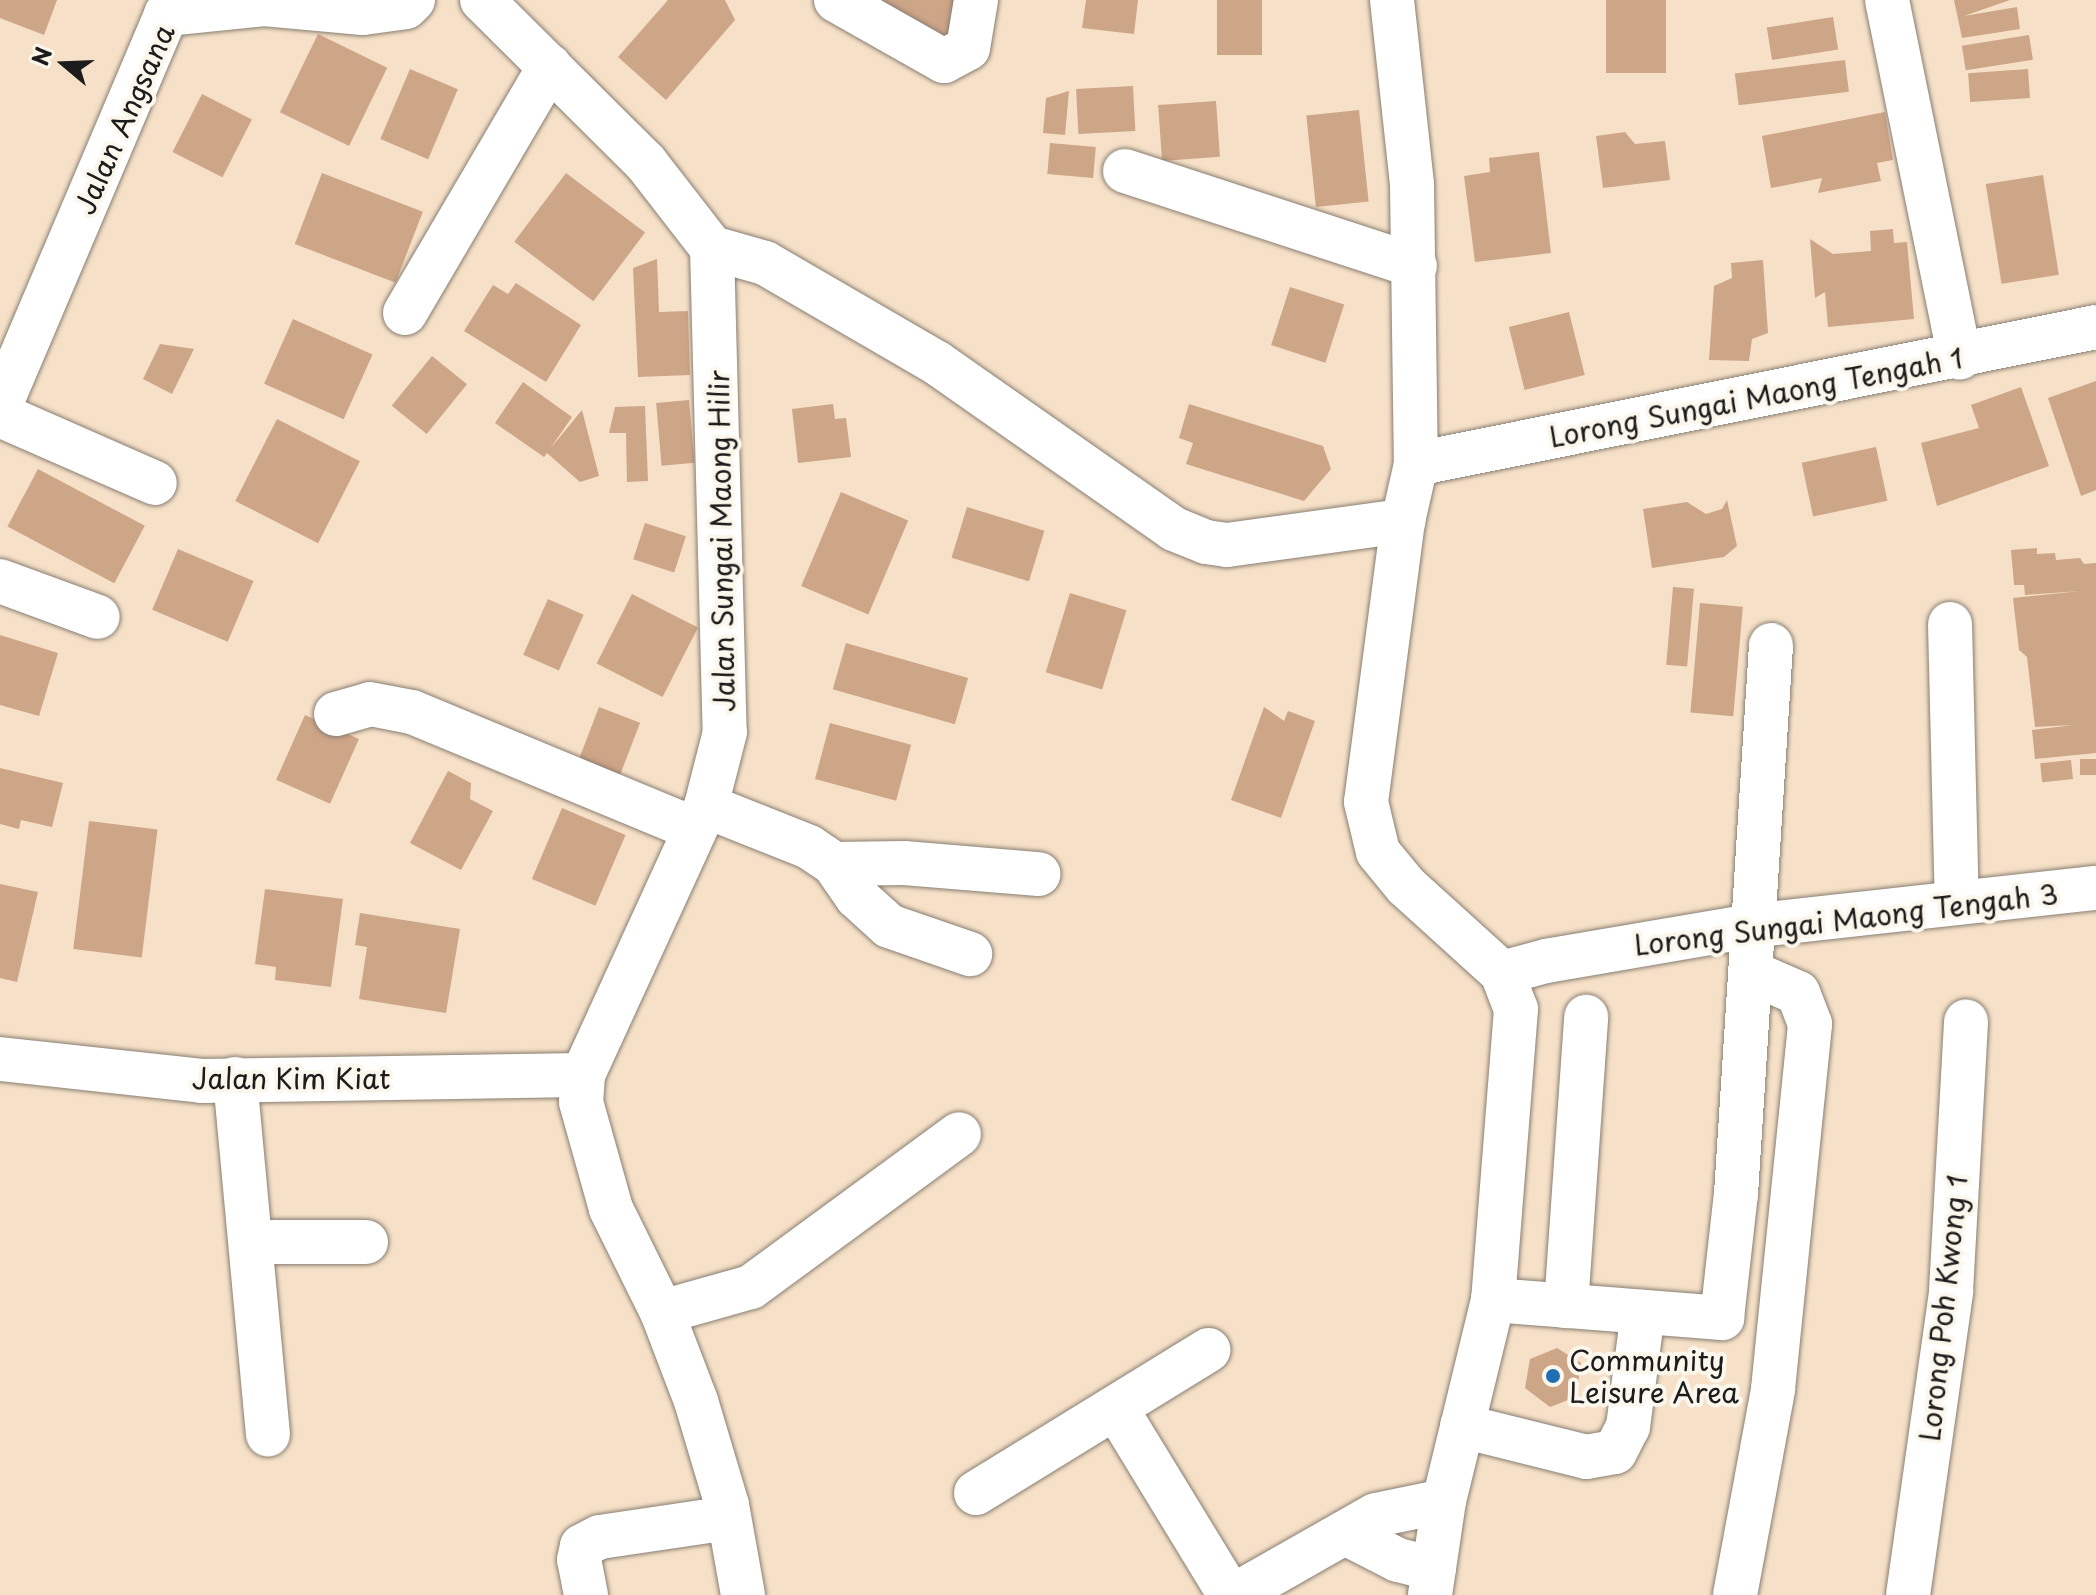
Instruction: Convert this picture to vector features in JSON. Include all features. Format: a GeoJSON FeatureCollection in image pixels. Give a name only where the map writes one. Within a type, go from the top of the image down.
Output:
{"type":"FeatureCollection","features":[{"type":"Feature","properties":{"kind":"street","name":"Jalan Angsana"},"geometry":{"type":"LineString","coordinates":[[0,406],[167,7],[264,4],[363,13],[406,7],[413,0]]}},
{"type":"Feature","properties":{"kind":"street"},"geometry":{"type":"LineString","coordinates":[[482,0],[646,163],[712,248],[765,263],[937,363],[1174,529],[1206,542],[1227,545],[1403,521]]}},
{"type":"Feature","properties":{"kind":"street"},"geometry":{"type":"LineString","coordinates":[[836,0],[944,61],[968,48],[976,0]]}},
{"type":"Feature","properties":{"kind":"street"},"geometry":{"type":"LineString","coordinates":[[1345,1533],[1398,1560],[1432,1582],[1444,1501],[1493,1300],[1516,1009],[1502,973],[1406,886],[1378,852],[1366,802],[1403,521],[1416,464],[1415,266],[1392,0]]}},
{"type":"Feature","properties":{"kind":"street"},"geometry":{"type":"LineString","coordinates":[[1887,0],[1960,358]]}},
{"type":"Feature","properties":{"kind":"street"},"geometry":{"type":"LineString","coordinates":[[405,313],[550,66]]}},
{"type":"Feature","properties":{"kind":"street"},"geometry":{"type":"LineString","coordinates":[[1125,171],[1415,266]]}},
{"type":"Feature","properties":{"kind":"street","name":"Jalan Sungai Maong Hilir"},"geometry":{"type":"LineString","coordinates":[[712,248],[725,732],[700,818],[583,1075],[581,1102],[611,1209],[662,1312],[696,1401],[729,1518],[743,1595]]}},
{"type":"Feature","properties":{"kind":"street","name":"Lorong Sungai Maong Tengah 1"},"geometry":{"type":"LineString","coordinates":[[1416,464],[1960,358],[2096,327]]}},
{"type":"Feature","properties":{"kind":"street"},"geometry":{"type":"LineString","coordinates":[[0,415],[155,483]]}},
{"type":"Feature","properties":{"kind":"street"},"geometry":{"type":"LineString","coordinates":[[0,581],[98,617]]}},
{"type":"Feature","properties":{"kind":"street"},"geometry":{"type":"LineString","coordinates":[[1950,624],[1957,903]]}},
{"type":"Feature","properties":{"kind":"street"},"geometry":{"type":"LineString","coordinates":[[1722,1318],[1750,972],[1750,926],[1771,645]]}},
{"type":"Feature","properties":{"kind":"street"},"geometry":{"type":"LineString","coordinates":[[336,714],[370,704],[412,712],[700,818],[809,847],[834,864],[857,897],[889,926],[970,954]]}},
{"type":"Feature","properties":{"kind":"street"},"geometry":{"type":"LineString","coordinates":[[834,864],[904,863],[1039,874]]}},
{"type":"Feature","properties":{"kind":"street","name":"Lorong Sungai Maong Tengah 3"},"geometry":{"type":"LineString","coordinates":[[1502,973],[1546,961],[1750,926],[2096,888]]}},
{"type":"Feature","properties":{"kind":"street"},"geometry":{"type":"LineString","coordinates":[[1735,1595],[1773,1389],[1810,1024],[1798,993],[1750,972]]}},
{"type":"Feature","properties":{"kind":"street"},"geometry":{"type":"LineString","coordinates":[[1566,1306],[1586,1017]]}},
{"type":"Feature","properties":{"kind":"street","name":"Lorong Poh Kwong 1"},"geometry":{"type":"LineString","coordinates":[[1908,1595],[1951,1291],[1966,1021]]}},
{"type":"Feature","properties":{"kind":"street","name":"Jalan Kim Kiat"},"geometry":{"type":"LineString","coordinates":[[0,1059],[202,1081],[583,1075]]}},
{"type":"Feature","properties":{"kind":"street"},"geometry":{"type":"LineString","coordinates":[[235,1079],[268,1434]]}},
{"type":"Feature","properties":{"kind":"street"},"geometry":{"type":"LineString","coordinates":[[662,1312],[751,1287],[959,1134]]}},
{"type":"Feature","properties":{"kind":"street"},"geometry":{"type":"LineString","coordinates":[[251,1242],[366,1242]]}},
{"type":"Feature","properties":{"kind":"street"},"geometry":{"type":"LineString","coordinates":[[1493,1300],[1722,1318],[1779,1326]]}},
{"type":"Feature","properties":{"kind":"street"},"geometry":{"type":"LineString","coordinates":[[1462,1426],[1586,1457],[1615,1452],[1628,1427],[1643,1312]]}},
{"type":"Feature","properties":{"kind":"street"},"geometry":{"type":"LineString","coordinates":[[976,1493],[1117,1410],[1208,1350]]}},
{"type":"Feature","properties":{"kind":"street"},"geometry":{"type":"LineString","coordinates":[[1117,1410],[1232,1595],[1376,1515],[1444,1501]]}},
{"type":"Feature","properties":{"kind":"street"},"geometry":{"type":"LineString","coordinates":[[586,1595],[579,1560],[582,1546],[600,1537],[729,1518]]}},
{"type":"Feature","properties":{"kind":"building"},"geometry":{"type":"Polygon","coordinates":[[[0,0],[57,0],[44,35],[0,18],[0,0]]]}},
{"type":"Feature","properties":{"kind":"building"},"geometry":{"type":"Polygon","coordinates":[[[668,0],[725,0],[735,20],[666,100],[618,57],[668,0]]]}},
{"type":"Feature","properties":{"kind":"building"},"geometry":{"type":"Polygon","coordinates":[[[875,0],[955,0],[947,48],[875,0]]]}},
{"type":"Feature","properties":{"kind":"building"},"geometry":{"type":"Polygon","coordinates":[[[1086,0],[1138,0],[1134,34],[1082,28],[1086,0]]]}},
{"type":"Feature","properties":{"kind":"building"},"geometry":{"type":"Polygon","coordinates":[[[1217,0],[1262,0],[1262,55],[1217,55],[1217,0]]]}},
{"type":"Feature","properties":{"kind":"building"},"geometry":{"type":"Polygon","coordinates":[[[1606,0],[1666,0],[1666,73],[1606,73],[1606,0]]]}},
{"type":"Feature","properties":{"kind":"building"},"geometry":{"type":"Polygon","coordinates":[[[1954,0],[2010,0],[1964,16],[2017,7],[2020,29],[1962,38],[1954,0]]]}},
{"type":"Feature","properties":{"kind":"building"},"geometry":{"type":"Polygon","coordinates":[[[1833,17],[1838,50],[1772,60],[1767,27],[1833,17]]]}},
{"type":"Feature","properties":{"kind":"building"},"geometry":{"type":"Polygon","coordinates":[[[318,34],[387,68],[349,146],[280,112],[318,34]]]}},
{"type":"Feature","properties":{"kind":"building"},"geometry":{"type":"Polygon","coordinates":[[[2029,35],[2033,60],[1966,70],[1962,46],[2029,35]]]}},
{"type":"Feature","properties":{"kind":"building"},"geometry":{"type":"Polygon","coordinates":[[[1845,60],[1849,92],[1739,105],[1735,74],[1845,60]]]}},
{"type":"Feature","properties":{"kind":"building"},"geometry":{"type":"Polygon","coordinates":[[[410,69],[458,89],[428,159],[380,139],[410,69]]]}},
{"type":"Feature","properties":{"kind":"building"},"geometry":{"type":"Polygon","coordinates":[[[2028,69],[2030,98],[1970,102],[1968,73],[2028,69]]]}},
{"type":"Feature","properties":{"kind":"building"},"geometry":{"type":"Polygon","coordinates":[[[1133,86],[1135,131],[1078,134],[1076,89],[1133,86]]]}},
{"type":"Feature","properties":{"kind":"building"},"geometry":{"type":"Polygon","coordinates":[[[1069,91],[1065,135],[1043,133],[1046,98],[1069,91]]]}},
{"type":"Feature","properties":{"kind":"building"},"geometry":{"type":"Polygon","coordinates":[[[202,94],[252,119],[222,177],[172,152],[202,94]]]}},
{"type":"Feature","properties":{"kind":"building"},"geometry":{"type":"Polygon","coordinates":[[[1216,101],[1220,157],[1162,161],[1158,105],[1216,101]]]}},
{"type":"Feature","properties":{"kind":"building"},"geometry":{"type":"Polygon","coordinates":[[[1359,110],[1369,201],[1316,207],[1306,116],[1359,110]]]}},
{"type":"Feature","properties":{"kind":"building"},"geometry":{"type":"Polygon","coordinates":[[[1885,112],[1893,160],[1877,163],[1881,181],[1818,193],[1822,178],[1771,188],[1762,136],[1885,112]]]}},
{"type":"Feature","properties":{"kind":"building"},"geometry":{"type":"Polygon","coordinates":[[[1625,132],[1635,144],[1665,141],[1670,180],[1603,188],[1596,136],[1625,132]]]}},
{"type":"Feature","properties":{"kind":"building"},"geometry":{"type":"Polygon","coordinates":[[[1050,143],[1096,147],[1093,178],[1047,174],[1050,143]]]}},
{"type":"Feature","properties":{"kind":"building"},"geometry":{"type":"Polygon","coordinates":[[[1539,152],[1551,253],[1475,262],[1464,176],[1490,172],[1489,158],[1539,152]]]}},
{"type":"Feature","properties":{"kind":"building"},"geometry":{"type":"Polygon","coordinates":[[[322,173],[423,212],[396,283],[295,244],[322,173]]]}},
{"type":"Feature","properties":{"kind":"building"},"geometry":{"type":"Polygon","coordinates":[[[566,173],[645,233],[593,301],[514,242],[566,173]]]}},
{"type":"Feature","properties":{"kind":"building"},"geometry":{"type":"Polygon","coordinates":[[[2043,175],[2059,275],[2002,284],[1986,184],[2043,175]]]}},
{"type":"Feature","properties":{"kind":"building"},"geometry":{"type":"Polygon","coordinates":[[[1893,229],[1894,243],[1907,242],[1914,319],[1828,327],[1825,292],[1815,298],[1810,239],[1833,254],[1871,251],[1870,231],[1893,229]]]}},
{"type":"Feature","properties":{"kind":"building"},"geometry":{"type":"Polygon","coordinates":[[[657,259],[659,312],[688,311],[690,375],[638,377],[633,268],[657,259]]]}},
{"type":"Feature","properties":{"kind":"building"},"geometry":{"type":"Polygon","coordinates":[[[1763,260],[1768,333],[1752,339],[1749,361],[1709,360],[1714,286],[1732,278],[1731,263],[1763,260]]]}},
{"type":"Feature","properties":{"kind":"building"},"geometry":{"type":"Polygon","coordinates":[[[516,283],[581,325],[546,382],[464,331],[493,285],[508,294],[516,283]]]}},
{"type":"Feature","properties":{"kind":"building"},"geometry":{"type":"Polygon","coordinates":[[[1290,287],[1344,305],[1325,363],[1271,345],[1290,287]]]}},
{"type":"Feature","properties":{"kind":"building"},"geometry":{"type":"Polygon","coordinates":[[[1569,312],[1585,375],[1525,390],[1509,327],[1569,312]]]}},
{"type":"Feature","properties":{"kind":"building"},"geometry":{"type":"Polygon","coordinates":[[[293,319],[372,354],[344,419],[264,384],[293,319]]]}},
{"type":"Feature","properties":{"kind":"building"},"geometry":{"type":"Polygon","coordinates":[[[160,344],[194,349],[172,394],[143,379],[160,344]]]}},
{"type":"Feature","properties":{"kind":"building"},"geometry":{"type":"Polygon","coordinates":[[[432,356],[467,384],[427,434],[392,406],[432,356]]]}},
{"type":"Feature","properties":{"kind":"building"},"geometry":{"type":"Polygon","coordinates":[[[2096,381],[2096,490],[2081,496],[2048,398],[2096,381]]]}},
{"type":"Feature","properties":{"kind":"building"},"geometry":{"type":"Polygon","coordinates":[[[523,382],[572,417],[550,449],[582,410],[599,476],[580,482],[547,453],[544,457],[495,423],[523,382]]]}},
{"type":"Feature","properties":{"kind":"building"},"geometry":{"type":"Polygon","coordinates":[[[2021,387],[2049,466],[1937,506],[1921,443],[1979,428],[1971,405],[2021,387]]]}},
{"type":"Feature","properties":{"kind":"building"},"geometry":{"type":"Polygon","coordinates":[[[689,400],[694,463],[662,466],[656,403],[689,400]]]}},
{"type":"Feature","properties":{"kind":"building"},"geometry":{"type":"Polygon","coordinates":[[[833,404],[835,419],[846,418],[851,457],[798,463],[792,409],[833,404]]]}},
{"type":"Feature","properties":{"kind":"building"},"geometry":{"type":"Polygon","coordinates":[[[1189,404],[1323,446],[1331,469],[1304,501],[1186,464],[1193,443],[1179,438],[1189,404]]]}},
{"type":"Feature","properties":{"kind":"building"},"geometry":{"type":"Polygon","coordinates":[[[645,406],[648,481],[627,482],[626,433],[609,433],[615,407],[645,406]]]}},
{"type":"Feature","properties":{"kind":"building"},"geometry":{"type":"Polygon","coordinates":[[[277,419],[360,461],[318,543],[235,501],[277,419]]]}},
{"type":"Feature","properties":{"kind":"building"},"geometry":{"type":"Polygon","coordinates":[[[1876,447],[1887,501],[1813,517],[1802,463],[1876,447]]]}},
{"type":"Feature","properties":{"kind":"building"},"geometry":{"type":"Polygon","coordinates":[[[38,469],[145,526],[114,583],[7,526],[38,469]]]}},
{"type":"Feature","properties":{"kind":"building"},"geometry":{"type":"Polygon","coordinates":[[[841,492],[908,521],[868,614],[801,586],[841,492]]]}},
{"type":"Feature","properties":{"kind":"building"},"geometry":{"type":"Polygon","coordinates":[[[1727,500],[1737,546],[1724,557],[1652,568],[1643,509],[1687,502],[1706,514],[1722,509],[1727,500]]]}},
{"type":"Feature","properties":{"kind":"building"},"geometry":{"type":"Polygon","coordinates":[[[967,507],[1044,531],[1029,581],[952,558],[967,507]]]}},
{"type":"Feature","properties":{"kind":"building"},"geometry":{"type":"Polygon","coordinates":[[[645,523],[686,536],[674,572],[633,559],[645,523]]]}},
{"type":"Feature","properties":{"kind":"building"},"geometry":{"type":"Polygon","coordinates":[[[2037,548],[2037,554],[2055,553],[2056,560],[2080,558],[2084,564],[2096,563],[2096,753],[2035,759],[2032,730],[2073,725],[2035,727],[2027,657],[2019,650],[2013,598],[2081,591],[2025,595],[2024,585],[2014,585],[2011,550],[2037,548]]]}},
{"type":"Feature","properties":{"kind":"building"},"geometry":{"type":"Polygon","coordinates":[[[178,549],[253,581],[228,642],[152,610],[178,549]]]}},
{"type":"Feature","properties":{"kind":"building"},"geometry":{"type":"Polygon","coordinates":[[[1673,587],[1694,589],[1687,667],[1666,665],[1673,587]]]}},
{"type":"Feature","properties":{"kind":"building"},"geometry":{"type":"Polygon","coordinates":[[[1070,593],[1126,610],[1102,690],[1046,672],[1070,593]]]}},
{"type":"Feature","properties":{"kind":"building"},"geometry":{"type":"Polygon","coordinates":[[[632,594],[698,628],[663,697],[597,663],[632,594]]]}},
{"type":"Feature","properties":{"kind":"building"},"geometry":{"type":"Polygon","coordinates":[[[548,599],[584,615],[559,671],[523,655],[548,599]]]}},
{"type":"Feature","properties":{"kind":"building"},"geometry":{"type":"Polygon","coordinates":[[[1700,603],[1743,607],[1733,716],[1690,713],[1700,603]]]}},
{"type":"Feature","properties":{"kind":"building"},"geometry":{"type":"Polygon","coordinates":[[[0,635],[58,653],[39,716],[0,705],[0,635]]]}},
{"type":"Feature","properties":{"kind":"building"},"geometry":{"type":"Polygon","coordinates":[[[846,643],[968,678],[955,724],[833,689],[846,643]]]}},
{"type":"Feature","properties":{"kind":"building"},"geometry":{"type":"Polygon","coordinates":[[[599,707],[640,723],[616,785],[575,770],[599,707]]]}},
{"type":"Feature","properties":{"kind":"building"},"geometry":{"type":"Polygon","coordinates":[[[1264,707],[1284,721],[1288,711],[1315,721],[1281,818],[1231,800],[1264,707]]]}},
{"type":"Feature","properties":{"kind":"building"},"geometry":{"type":"Polygon","coordinates":[[[305,715],[359,739],[330,804],[276,780],[305,715]]]}},
{"type":"Feature","properties":{"kind":"building"},"geometry":{"type":"Polygon","coordinates":[[[830,723],[911,745],[896,801],[815,779],[830,723]]]}},
{"type":"Feature","properties":{"kind":"building"},"geometry":{"type":"Polygon","coordinates":[[[2080,759],[2096,759],[2096,775],[2080,775],[2080,759]]]}},
{"type":"Feature","properties":{"kind":"building"},"geometry":{"type":"Polygon","coordinates":[[[2071,760],[2073,779],[2042,782],[2040,763],[2071,760]]]}},
{"type":"Feature","properties":{"kind":"building"},"geometry":{"type":"Polygon","coordinates":[[[0,768],[63,783],[52,827],[21,820],[19,829],[0,824],[0,768]]]}},
{"type":"Feature","properties":{"kind":"building"},"geometry":{"type":"Polygon","coordinates":[[[448,771],[471,783],[470,799],[493,811],[461,870],[410,843],[448,771]]]}},
{"type":"Feature","properties":{"kind":"building"},"geometry":{"type":"Polygon","coordinates":[[[562,808],[626,835],[595,906],[532,879],[562,808]]]}},
{"type":"Feature","properties":{"kind":"building"},"geometry":{"type":"Polygon","coordinates":[[[89,821],[157,829],[142,957],[73,949],[89,821]]]}},
{"type":"Feature","properties":{"kind":"building"},"geometry":{"type":"Polygon","coordinates":[[[0,884],[38,892],[17,982],[0,978],[0,884]]]}},
{"type":"Feature","properties":{"kind":"building"},"geometry":{"type":"Polygon","coordinates":[[[265,889],[343,899],[331,987],[275,980],[276,967],[255,964],[265,889]]]}},
{"type":"Feature","properties":{"kind":"building"},"geometry":{"type":"Polygon","coordinates":[[[360,913],[460,929],[446,1013],[359,999],[367,947],[355,945],[360,913]]]}},
{"type":"Feature","properties":{"kind":"building","name":"Community Leisure Area"},"geometry":{"type":"Polygon","coordinates":[[[1557,1348],[1581,1363],[1576,1397],[1550,1407],[1525,1388],[1530,1359],[1557,1348]]]}},
{"type":"Feature","properties":{"kind":"place","name":"Community Leisure Area"},"geometry":{"type":"Point","coordinates":[1553,1376]}}]}
